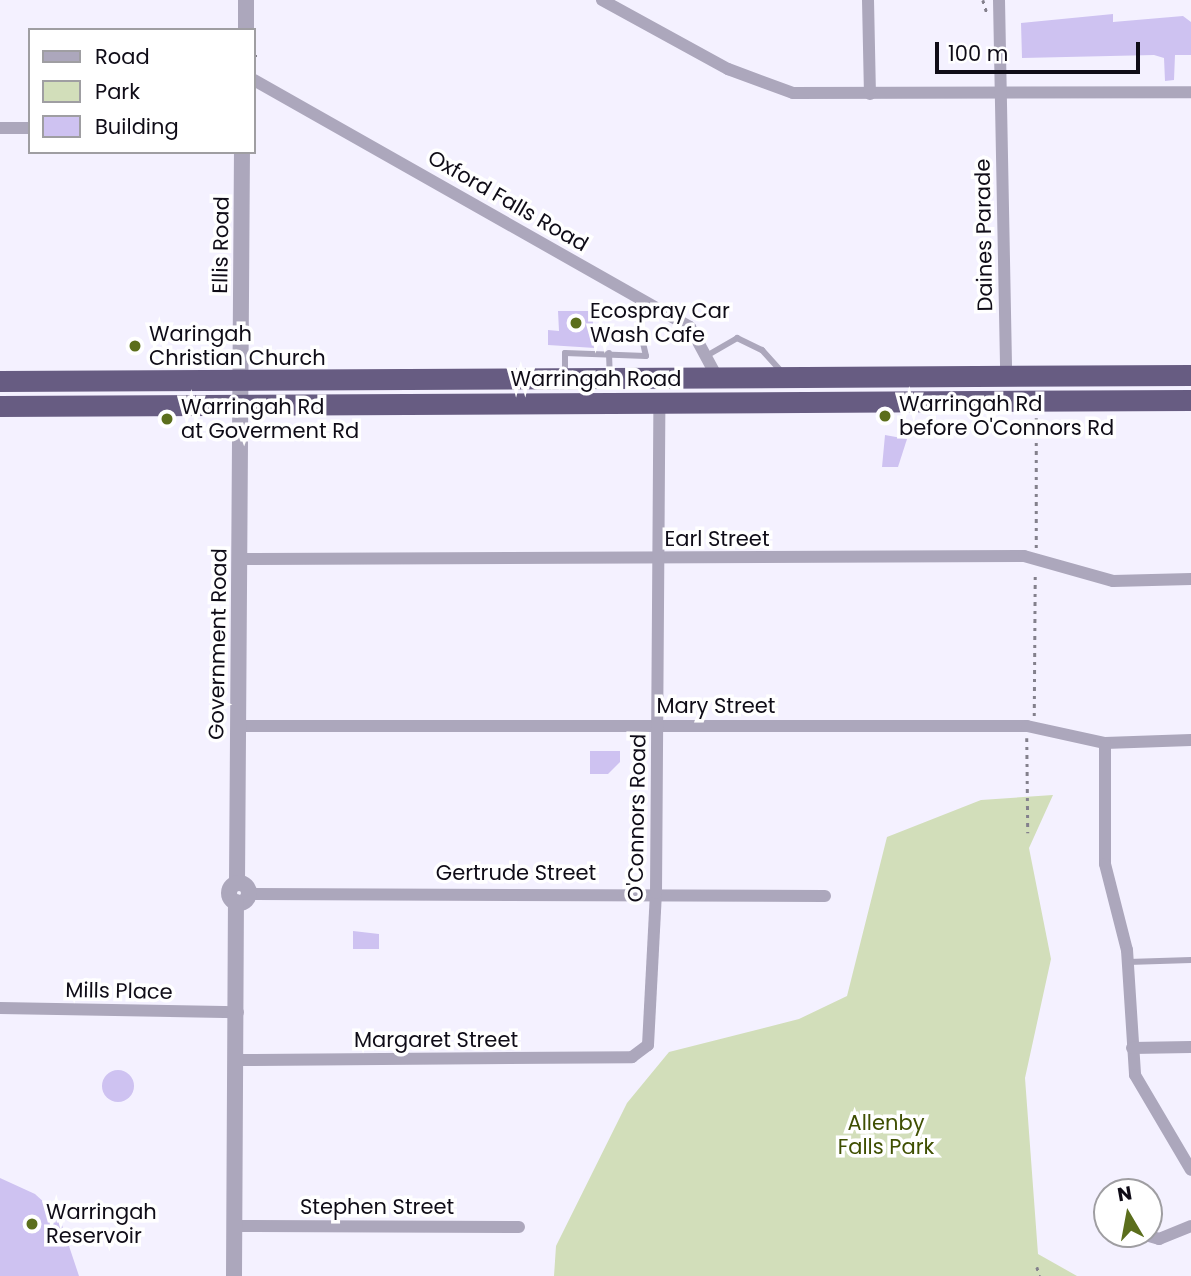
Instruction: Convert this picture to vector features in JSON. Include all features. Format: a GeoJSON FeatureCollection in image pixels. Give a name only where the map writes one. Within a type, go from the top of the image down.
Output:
{"type":"FeatureCollection","features":[{"type":"Feature","properties":{"kind":"highway","name":"Warringah Road"},"geometry":{"type":"LineString","coordinates":[[0,381],[1191,375]]}},
{"type":"Feature","properties":{"kind":"highway","name":"Warringah Road"},"geometry":{"type":"LineString","coordinates":[[0,406],[1191,400]]}},
{"type":"Feature","properties":{"kind":"street"},"geometry":{"type":"LineString","coordinates":[[246,0],[246,28]]}},
{"type":"Feature","properties":{"kind":"street"},"geometry":{"type":"LineString","coordinates":[[601,0],[773,90],[870,94],[1191,92]]}},
{"type":"Feature","properties":{"kind":"street"},"geometry":{"type":"LineString","coordinates":[[868,0],[870,94]]}},
{"type":"Feature","properties":{"kind":"street","name":"Daines Parade"},"geometry":{"type":"LineString","coordinates":[[999,0],[1006,376]]}},
{"type":"Feature","properties":{"kind":"street","name":"Oxford Falls Road"},"geometry":{"type":"LineString","coordinates":[[256,81],[690,327],[719,379]]}},
{"type":"Feature","properties":{"kind":"street"},"geometry":{"type":"LineString","coordinates":[[0,128],[28,128]]}},
{"type":"Feature","properties":{"kind":"street","name":"Ellis Road"},"geometry":{"type":"LineString","coordinates":[[242,154],[242,405]]}},
{"type":"Feature","properties":{"kind":"street","name":"O'Connors Road"},"geometry":{"type":"LineString","coordinates":[[632,1057],[648,1045],[656,893],[659,404]]}},
{"type":"Feature","properties":{"kind":"street","name":"Government Road"},"geometry":{"type":"LineString","coordinates":[[234,1276],[241,893],[238,726],[242,405]]}},
{"type":"Feature","properties":{"kind":"street","name":"Earl Street"},"geometry":{"type":"LineString","coordinates":[[240,559],[1024,556],[1113,581],[1191,579]]}},
{"type":"Feature","properties":{"kind":"street","name":"Mary Street"},"geometry":{"type":"LineString","coordinates":[[238,726],[1027,726],[1105,743],[1191,740]]}},
{"type":"Feature","properties":{"kind":"street"},"geometry":{"type":"LineString","coordinates":[[1105,743],[1105,864],[1128,962],[1132,1048],[1139,1087],[1191,1170]]}},
{"type":"Feature","properties":{"kind":"street","name":"Gertrude Street"},"geometry":{"type":"LineString","coordinates":[[241,893],[656,893],[825,896]]}},
{"type":"Feature","properties":{"kind":"street","name":"Mills Place"},"geometry":{"type":"LineString","coordinates":[[0,1008],[238,1012]]}},
{"type":"Feature","properties":{"kind":"street"},"geometry":{"type":"LineString","coordinates":[[1132,1048],[1191,1046]]}},
{"type":"Feature","properties":{"kind":"street","name":"Margaret Street"},"geometry":{"type":"LineString","coordinates":[[239,1060],[632,1057]]}},
{"type":"Feature","properties":{"kind":"street","name":"Stephen Street"},"geometry":{"type":"LineString","coordinates":[[234,1226],[519,1227]]}},
{"type":"Feature","properties":{"kind":"street"},"geometry":{"type":"LineString","coordinates":[[1163,1237],[1191,1226]]}},
{"type":"Feature","properties":{"kind":"lane"},"geometry":{"type":"LineString","coordinates":[[565,379],[565,353],[646,356],[639,326],[646,301]]}},
{"type":"Feature","properties":{"kind":"lane"},"geometry":{"type":"LineString","coordinates":[[708,355],[737,338],[762,350],[781,366],[784,379]]}},
{"type":"Feature","properties":{"kind":"lane"},"geometry":{"type":"LineString","coordinates":[[610,353],[610,379]]}},
{"type":"Feature","properties":{"kind":"lane"},"geometry":{"type":"LineString","coordinates":[[1128,962],[1191,960]]}},
{"type":"Feature","properties":{"kind":"path"},"geometry":{"type":"LineString","coordinates":[[1027,726],[1028,833]]}},
{"type":"Feature","properties":{"kind":"path"},"geometry":{"type":"LineString","coordinates":[[1037,1267],[1040,1276]]}},
{"type":"Feature","properties":{"kind":"green space","name":"Allenby Falls Park"},"geometry":{"type":"Polygon","coordinates":[[[1053,795],[1029,848],[1051,959],[1025,1078],[1038,1254],[1077,1276],[554,1276],[556,1246],[627,1103],[669,1052],[799,1019],[847,996],[887,837],[981,800],[1053,795]]]}},
{"type":"Feature","properties":{"kind":"building"},"geometry":{"type":"Polygon","coordinates":[[[1113,14],[1113,22],[1183,16],[1191,22],[1191,55],[1175,55],[1174,80],[1165,81],[1164,58],[1154,55],[1022,58],[1021,23],[1113,14]]]}},
{"type":"Feature","properties":{"kind":"building"},"geometry":{"type":"Polygon","coordinates":[[[558,311],[592,311],[595,348],[548,345],[548,330],[559,331],[558,311]]]}},
{"type":"Feature","properties":{"kind":"building"},"geometry":{"type":"Polygon","coordinates":[[[885,435],[907,439],[898,467],[882,467],[885,435]]]}},
{"type":"Feature","properties":{"kind":"building"},"geometry":{"type":"Polygon","coordinates":[[[590,751],[620,751],[620,762],[608,774],[590,774],[590,751]]]}},
{"type":"Feature","properties":{"kind":"building"},"geometry":{"type":"Polygon","coordinates":[[[353,931],[379,934],[379,949],[353,949],[353,931]]]}},
{"type":"Feature","properties":{"kind":"building"},"geometry":{"type":"Polygon","coordinates":[[[118,1070],[130,1074],[134,1086],[130,1098],[118,1102],[106,1098],[102,1086],[106,1074],[118,1070]]]}},
{"type":"Feature","properties":{"kind":"building","name":"Warringah Reservoir"},"geometry":{"type":"Polygon","coordinates":[[[0,1178],[35,1194],[59,1216],[79,1276],[0,1276],[0,1178]]]}},
{"type":"Feature","properties":{"kind":"place","name":"Ecospray Car Wash Cafe"},"geometry":{"type":"Point","coordinates":[576,323]}},
{"type":"Feature","properties":{"kind":"place","name":"Waringah Christian Church"},"geometry":{"type":"Point","coordinates":[135,346]}},
{"type":"Feature","properties":{"kind":"place","name":"Warringah Rd before O'Connors Rd"},"geometry":{"type":"Point","coordinates":[885,416]}},
{"type":"Feature","properties":{"kind":"place","name":"Warringah Rd at Goverment Rd"},"geometry":{"type":"Point","coordinates":[167,419]}},
{"type":"Feature","properties":{"kind":"place","name":"Warringah Reservoir"},"geometry":{"type":"Point","coordinates":[32,1224]}}]}
